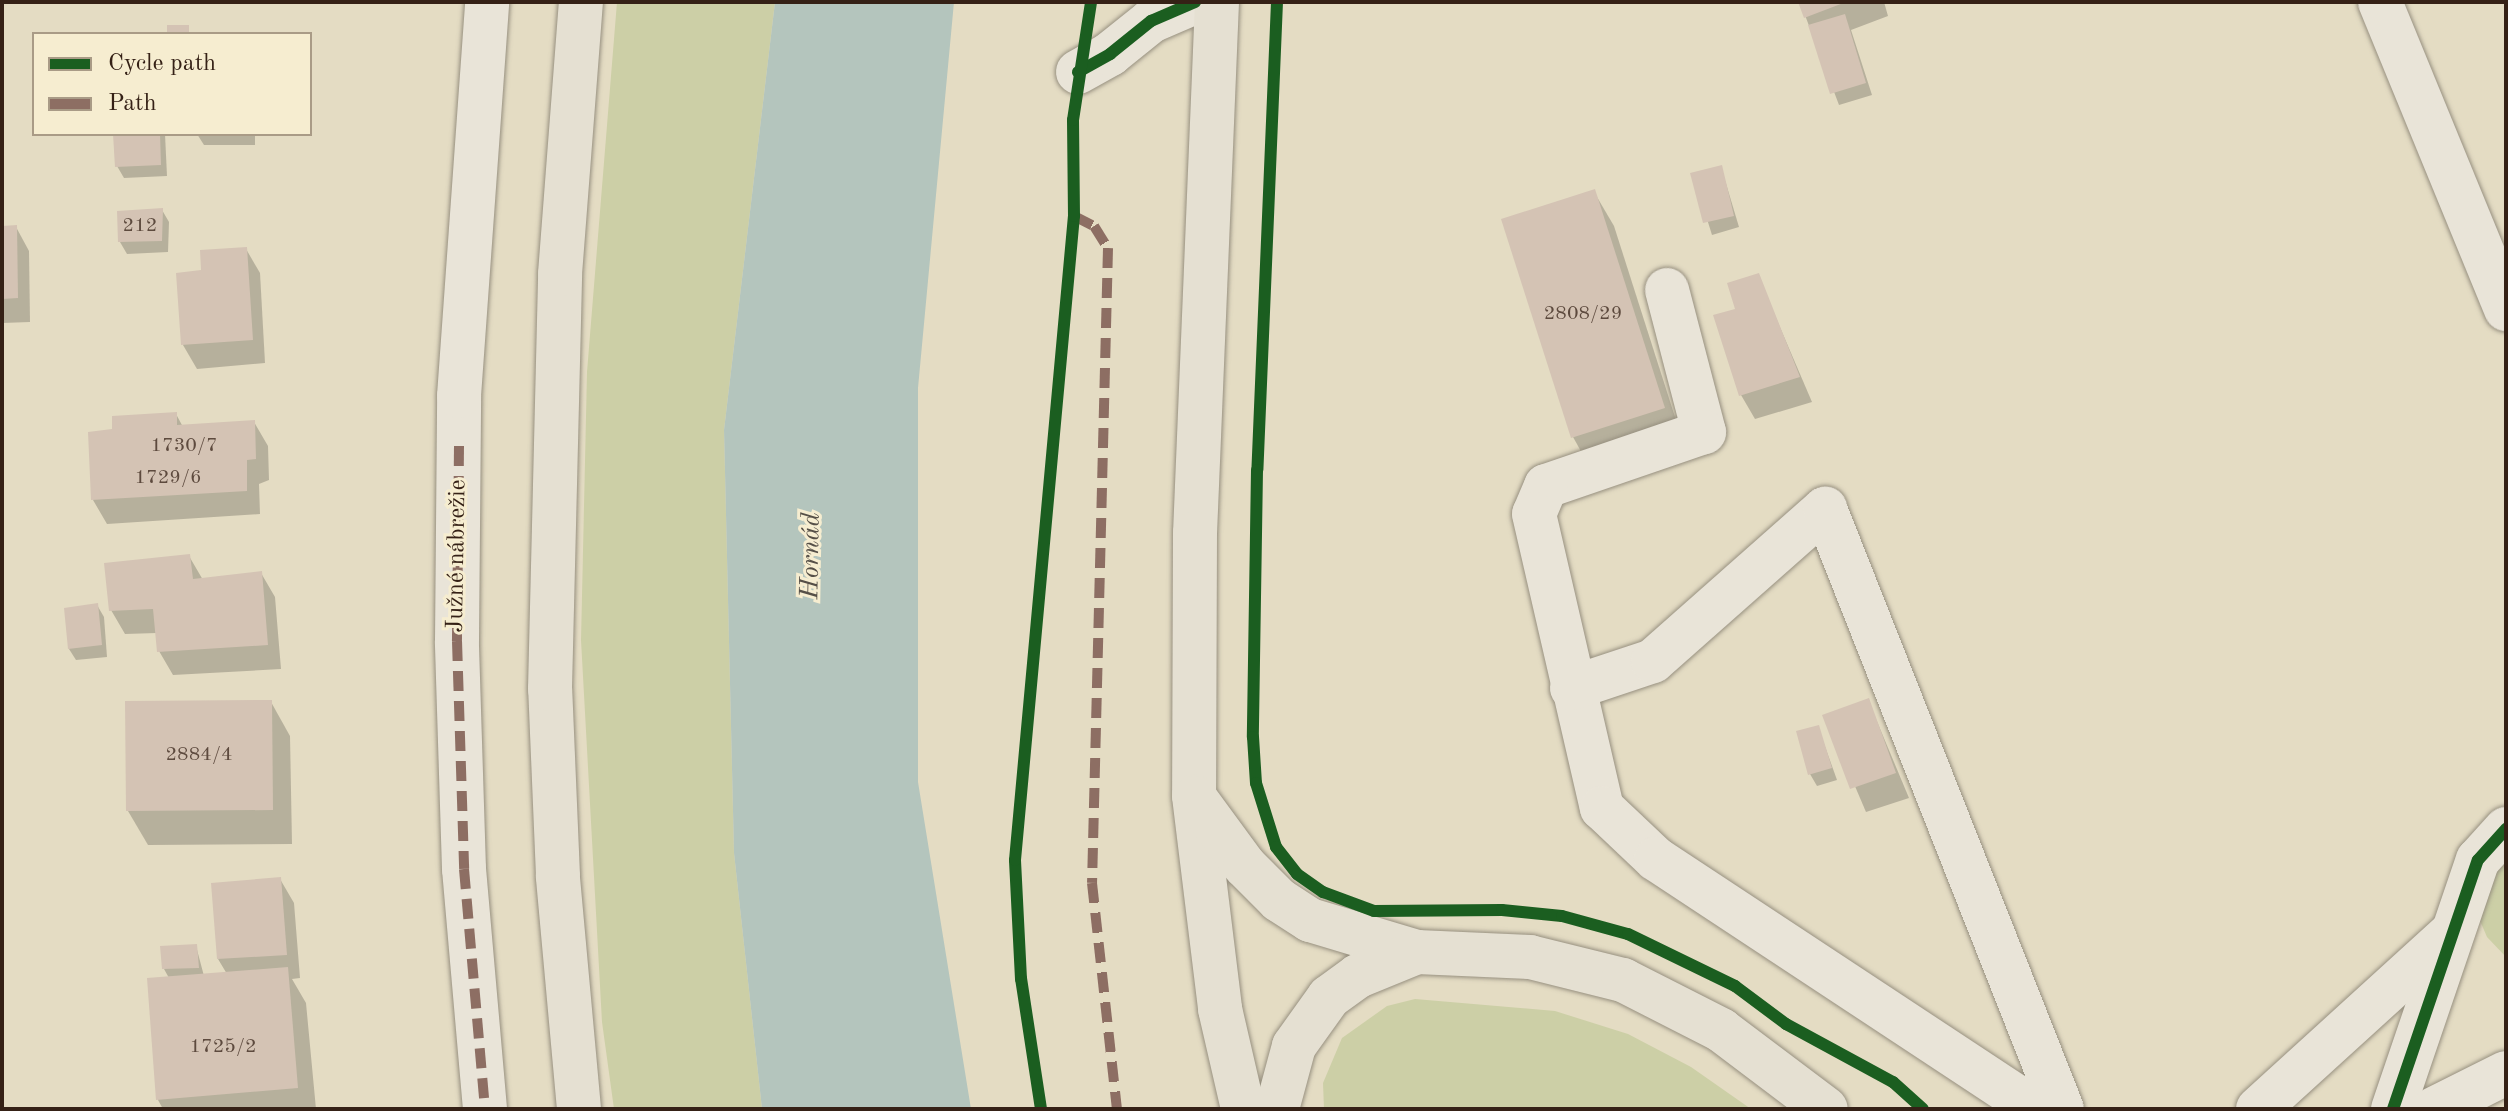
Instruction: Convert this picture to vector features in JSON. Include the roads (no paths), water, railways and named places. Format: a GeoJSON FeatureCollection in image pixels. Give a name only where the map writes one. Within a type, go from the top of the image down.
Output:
{"type":"FeatureCollection","features":[{"type":"Feature","properties":{"kind":"highway"},"geometry":{"type":"LineString","coordinates":[[579,1109],[558,876],[550,689],[560,274],[581,2]]}},
{"type":"Feature","properties":{"kind":"highway"},"geometry":{"type":"LineString","coordinates":[[1217,2],[1195,533],[1194,796],[1220,1009],[1243,1109]]}},
{"type":"Feature","properties":{"kind":"highway"},"geometry":{"type":"LineString","coordinates":[[1194,796],[1245,866],[1279,900],[1310,920],[1355,938],[1417,952],[1530,957],[1623,980],[1721,1030],[1826,1109]]}},
{"type":"Feature","properties":{"kind":"highway"},"geometry":{"type":"LineString","coordinates":[[1277,1109],[1294,1046],[1310,1018],[1358,976],[1417,952]]}},
{"type":"Feature","properties":{"kind":"street","name":"Južné nábrežie"},"geometry":{"type":"LineString","coordinates":[[485,1109],[464,869],[457,641],[459,396],[487,2]]}},
{"type":"Feature","properties":{"kind":"street"},"geometry":{"type":"LineString","coordinates":[[1078,72],[1151,21],[1195,2]]}},
{"type":"Feature","properties":{"kind":"street"},"geometry":{"type":"LineString","coordinates":[[2380,2],[2506,309]]}},
{"type":"Feature","properties":{"kind":"street"},"geometry":{"type":"LineString","coordinates":[[1667,290],[1704,432],[1546,486],[1534,514],[1602,808],[1656,859],[2035,1109]]}},
{"type":"Feature","properties":{"kind":"street"},"geometry":{"type":"LineString","coordinates":[[1572,688],[1653,661],[1825,509],[2062,1109]]}},
{"type":"Feature","properties":{"kind":"street"},"geometry":{"type":"LineString","coordinates":[[2393,1109],[2478,860],[2506,829]]}},
{"type":"Feature","properties":{"kind":"street"},"geometry":{"type":"LineString","coordinates":[[2258,1109],[2454,930]]}},
{"type":"Feature","properties":{"kind":"street"},"geometry":{"type":"LineString","coordinates":[[2434,1109],[2506,1073]]}},
{"type":"Feature","properties":{"kind":"water","name":"Hornád"},"geometry":{"type":"Polygon","coordinates":[[[775,2],[954,2],[918,388],[918,782],[971,1109],[762,1109],[734,853],[724,430],[775,2]]]}}]}
